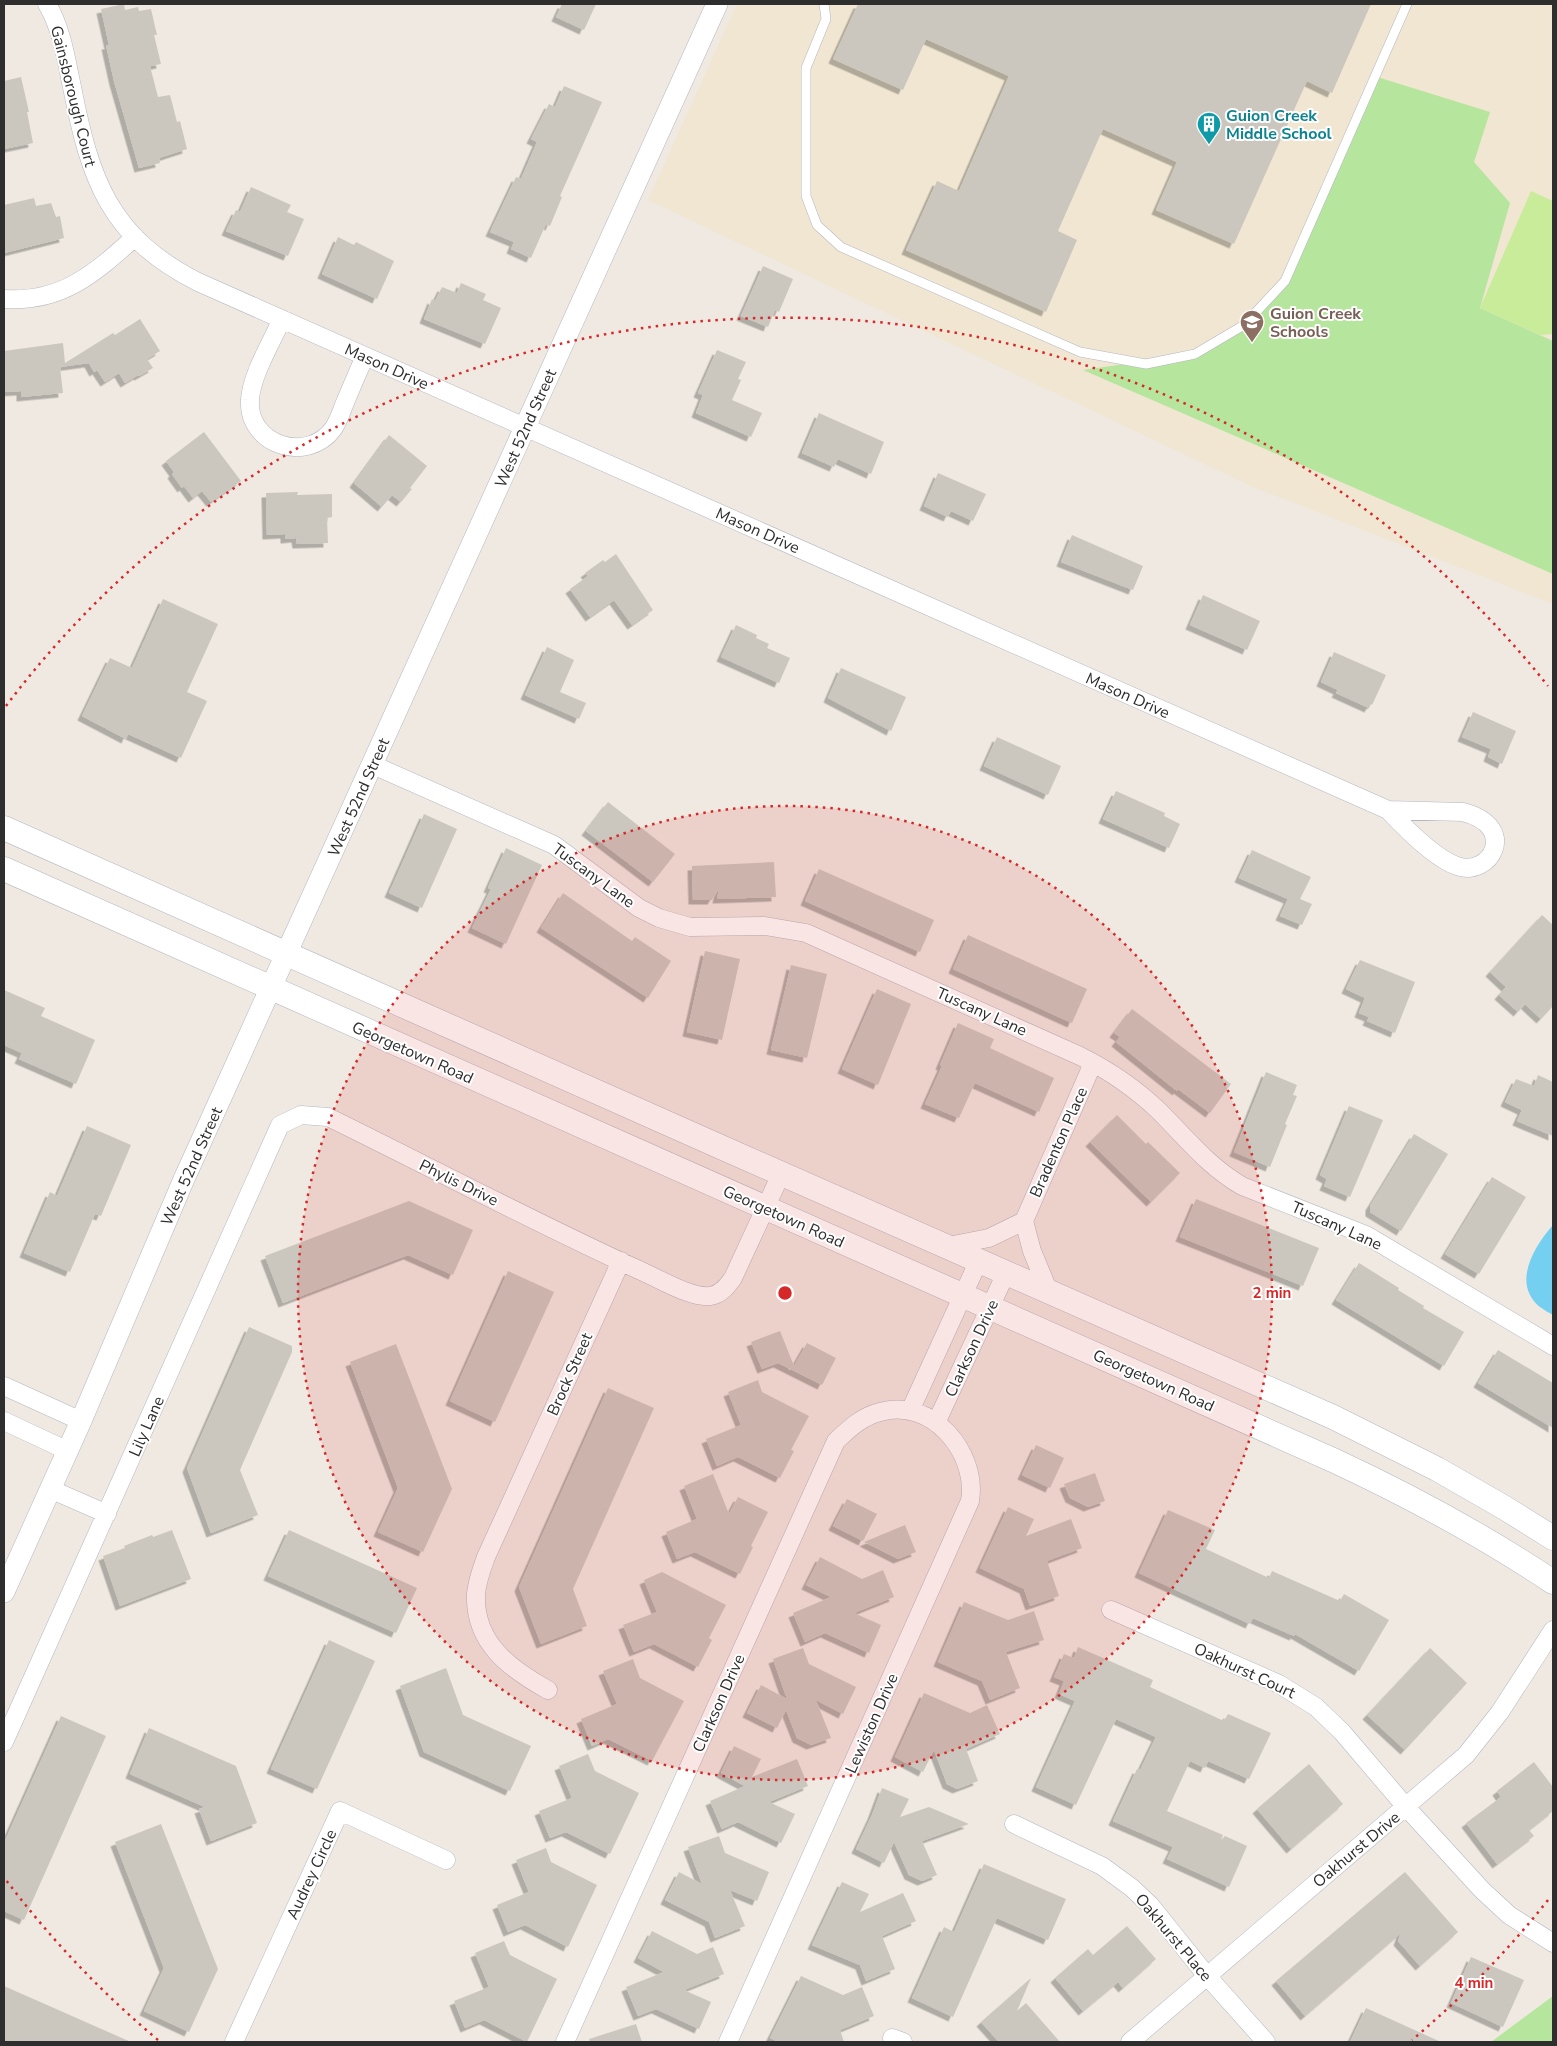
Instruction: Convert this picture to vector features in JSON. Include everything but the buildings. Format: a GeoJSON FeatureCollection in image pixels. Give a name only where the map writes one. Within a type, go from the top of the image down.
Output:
{"type":"FeatureCollection","features":[{"type":"Feature","properties":{"kind":"main road"},"geometry":{"type":"LineString","coordinates":[[4,828],[1368,1434],[1437,1469],[1506,1508],[1553,1538]]}},
{"type":"Feature","properties":{"kind":"main road","name":"Georgetown Road"},"geometry":{"type":"LineString","coordinates":[[4,869],[1382,1483],[1466,1529],[1553,1582]]}},
{"type":"Feature","properties":{"kind":"street","name":"Gainsborough Court"},"geometry":{"type":"LineString","coordinates":[[47,4],[62,42],[80,132],[88,159],[107,200],[135,237]]}},
{"type":"Feature","properties":{"kind":"street","name":"West 52nd Street"},"geometry":{"type":"LineString","coordinates":[[4,1592],[81,1421],[184,1179],[717,4]]}},
{"type":"Feature","properties":{"kind":"street"},"geometry":{"type":"LineString","coordinates":[[4,299],[19,300],[46,296],[73,286],[103,266],[135,237]]}},
{"type":"Feature","properties":{"kind":"street","name":"Mason Drive"},"geometry":{"type":"LineString","coordinates":[[135,237],[161,260],[183,274],[1388,810],[1423,843],[1448,862],[1458,867],[1474,867],[1483,863],[1494,848],[1496,839],[1492,829],[1474,815],[1463,812],[1388,810]]}},
{"type":"Feature","properties":{"kind":"street"},"geometry":{"type":"LineString","coordinates":[[282,319],[254,382],[250,401],[252,420],[272,441],[282,446],[301,448],[311,446],[328,435],[334,428],[365,356]]}},
{"type":"Feature","properties":{"kind":"street","name":"Tuscany Lane"},"geometry":{"type":"LineString","coordinates":[[372,764],[554,845],[639,908],[659,918],[690,927],[765,926],[806,933],[1093,1063],[1135,1090],[1227,1178],[1242,1186],[1366,1235],[1553,1346]]}},
{"type":"Feature","properties":{"kind":"street","name":"Bradenton Place"},"geometry":{"type":"LineString","coordinates":[[1024,1221],[1093,1063]]}},
{"type":"Feature","properties":{"kind":"street","name":"Phylis Drive"},"geometry":{"type":"LineString","coordinates":[[295,1117],[306,1114],[328,1117],[621,1261]]}},
{"type":"Feature","properties":{"kind":"street","name":"Lily Lane"},"geometry":{"type":"LineString","coordinates":[[4,1742],[280,1125],[295,1117]]}},
{"type":"Feature","properties":{"kind":"street"},"geometry":{"type":"LineString","coordinates":[[621,1261],[688,1291],[710,1296],[716,1294],[724,1289],[734,1278],[781,1174]]}},
{"type":"Feature","properties":{"kind":"street"},"geometry":{"type":"LineString","coordinates":[[948,1246],[989,1238],[1024,1221],[1032,1251],[1049,1292]]}},
{"type":"Feature","properties":{"kind":"street","name":"Clarkson Drive"},"geometry":{"type":"LineString","coordinates":[[923,1416],[962,1295],[978,1260]]}},
{"type":"Feature","properties":{"kind":"street","name":"Brock Street"},"geometry":{"type":"LineString","coordinates":[[548,1690],[520,1674],[499,1656],[492,1646],[481,1621],[476,1594],[486,1557],[621,1261]]}},
{"type":"Feature","properties":{"kind":"street","name":"Clarkson Drive"},"geometry":{"type":"LineString","coordinates":[[923,1416],[990,1308],[1006,1273]]}},
{"type":"Feature","properties":{"kind":"street"},"geometry":{"type":"LineString","coordinates":[[4,1386],[81,1421]]}},
{"type":"Feature","properties":{"kind":"street","name":"Clarkson Drive"},"geometry":{"type":"LineString","coordinates":[[565,2042],[836,1441],[857,1422],[882,1411],[923,1416]]}},
{"type":"Feature","properties":{"kind":"street","name":"Lewiston Drive"},"geometry":{"type":"LineString","coordinates":[[728,2042],[970,1501],[972,1480],[966,1460],[954,1440],[923,1416]]}},
{"type":"Feature","properties":{"kind":"street"},"geometry":{"type":"LineString","coordinates":[[4,1422],[68,1450]]}},
{"type":"Feature","properties":{"kind":"street"},"geometry":{"type":"LineString","coordinates":[[50,1489],[107,1514]]}},
{"type":"Feature","properties":{"kind":"street","name":"Oakhurst Court"},"geometry":{"type":"LineString","coordinates":[[1111,1610],[1270,1680],[1301,1696],[1316,1707],[1342,1732],[1406,1807],[1496,1904],[1524,1926],[1553,1943]]}},
{"type":"Feature","properties":{"kind":"street","name":"Oakhurst Drive"},"geometry":{"type":"LineString","coordinates":[[1130,2042],[1459,1761],[1482,1736],[1529,1669],[1553,1630]]}},
{"type":"Feature","properties":{"kind":"street","name":"Audrey Circle"},"geometry":{"type":"LineString","coordinates":[[234,2042],[340,1811],[446,1860]]}},
{"type":"Feature","properties":{"kind":"street","name":"Oakhurst Place"},"geometry":{"type":"LineString","coordinates":[[1014,1824],[1095,1862],[1127,1884],[1150,1905],[1207,1976],[1266,2042]]}},
{"type":"Feature","properties":{"kind":"lane"},"geometry":{"type":"LineString","coordinates":[[824,4],[826,19],[806,68],[806,196],[817,225],[841,247],[1080,352],[1146,364],[1195,354],[1236,330],[1244,325],[1284,281],[1407,4]]}},
{"type":"Feature","properties":{"kind":"shaded area","name":"Guion Creek Schools"},"geometry":{"type":"Polygon","coordinates":[[[737,4],[1553,4],[1553,604],[1253,487],[648,200],[737,4]]]}},
{"type":"Feature","properties":{"kind":"green space"},"geometry":{"type":"Polygon","coordinates":[[[1374,76],[1490,112],[1474,162],[1510,203],[1480,308],[1553,341],[1553,574],[1083,370],[1195,354],[1244,325],[1285,281],[1374,76]]]}},
{"type":"Feature","properties":{"kind":"green space"},"geometry":{"type":"Polygon","coordinates":[[[1531,191],[1553,201],[1553,334],[1540,335],[1480,308],[1531,191]]]}},
{"type":"Feature","properties":{"kind":"green space"},"geometry":{"type":"Polygon","coordinates":[[[1553,1996],[1553,2042],[1491,2042],[1553,1996]]]}},
{"type":"Feature","properties":{"kind":"water"},"geometry":{"type":"Polygon","coordinates":[[[1553,1225],[1553,1315],[1534,1302],[1527,1286],[1526,1277],[1531,1258],[1541,1240],[1553,1225]]]}},
{"type":"Feature","properties":{"kind":"place","name":"Guion Creek Middle School"},"geometry":{"type":"Point","coordinates":[1209,145]}},
{"type":"Feature","properties":{"kind":"place","name":"Guion Creek Schools"},"geometry":{"type":"Point","coordinates":[1252,343]}}]}
